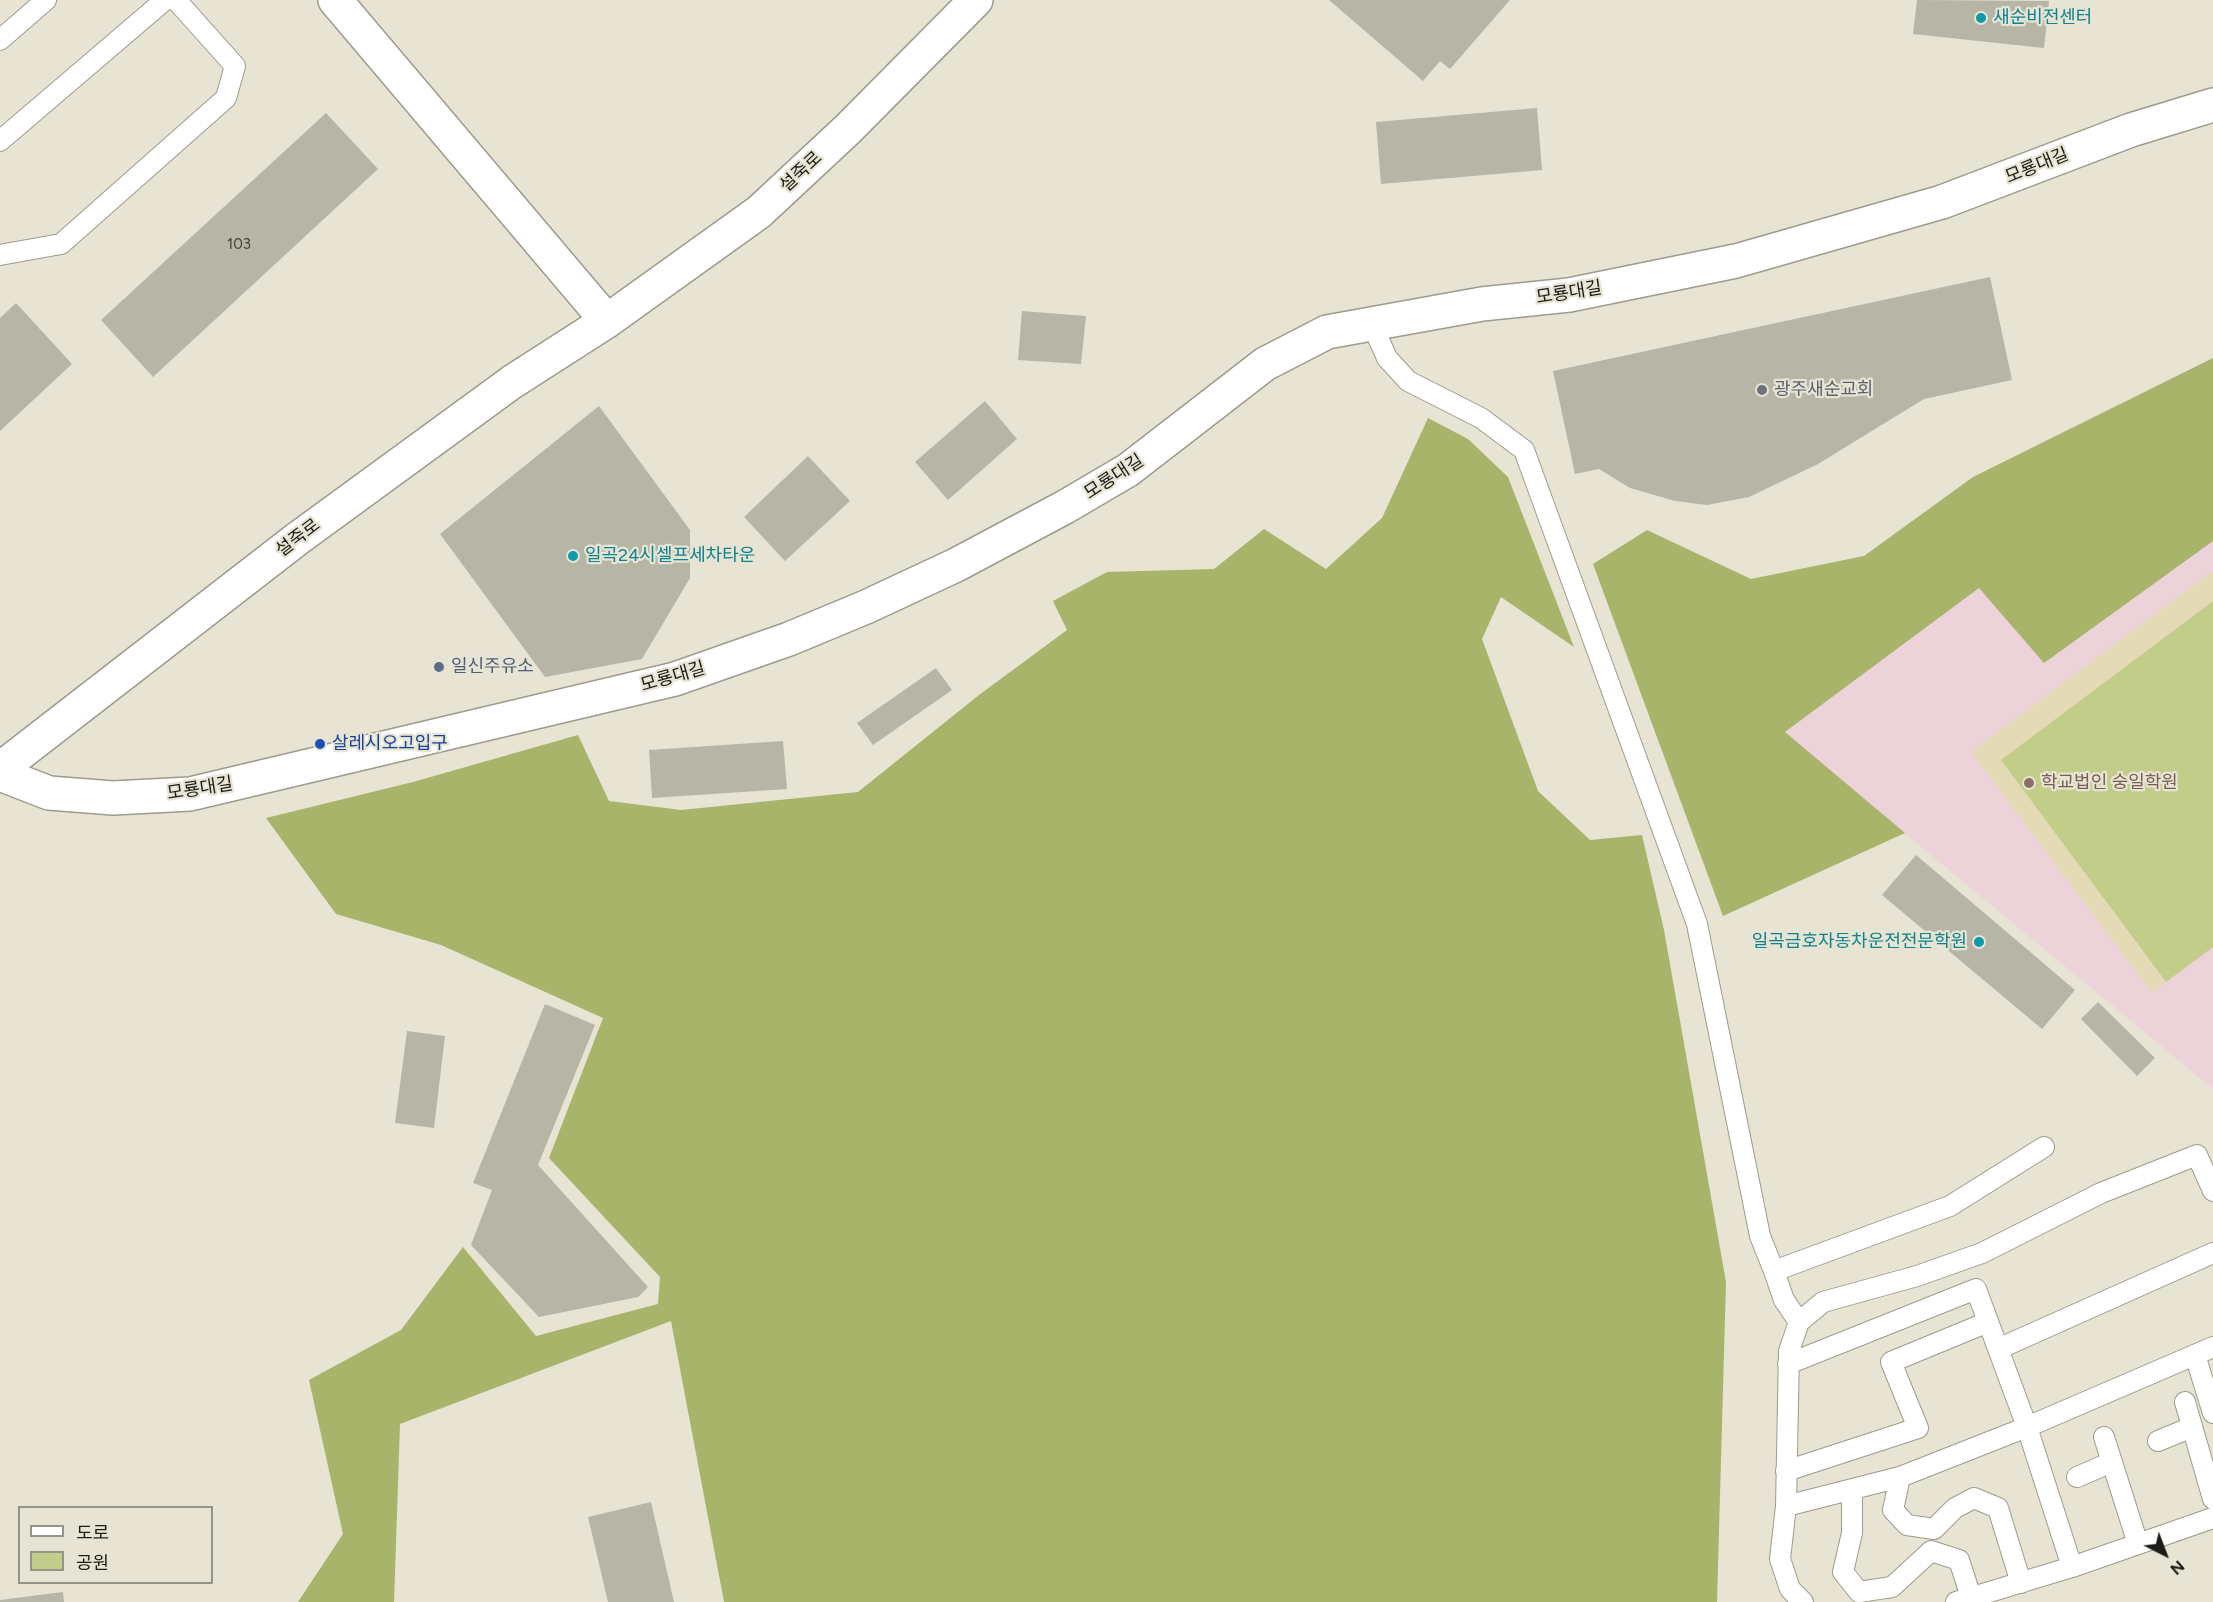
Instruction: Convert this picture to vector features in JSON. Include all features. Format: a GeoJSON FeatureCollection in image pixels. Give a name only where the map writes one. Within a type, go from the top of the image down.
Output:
{"type":"FeatureCollection","features":[{"type":"Feature","properties":{"kind":"street"},"geometry":{"type":"LineString","coordinates":[[335,0],[607,321]]}},
{"type":"Feature","properties":{"kind":"street","name":"설죽로"},"geometry":{"type":"LineString","coordinates":[[0,769],[297,538],[512,382],[607,321],[759,212],[848,129],[976,0]]}},
{"type":"Feature","properties":{"kind":"street","name":"모룡대길"},"geometry":{"type":"LineString","coordinates":[[0,774],[49,793],[113,798],[190,794],[675,679],[789,639],[866,607],[956,565],[1128,470],[1225,393],[1275,359],[1327,332],[1371,322],[1482,304],[1569,295],[1748,258],[1942,202],[2131,130],[2213,105]]}},
{"type":"Feature","properties":{"kind":"lane"},"geometry":{"type":"LineString","coordinates":[[0,40],[46,0]]}},
{"type":"Feature","properties":{"kind":"lane"},"geometry":{"type":"LineString","coordinates":[[0,141],[165,0]]}},
{"type":"Feature","properties":{"kind":"lane"},"geometry":{"type":"LineString","coordinates":[[0,255],[61,244],[226,98],[235,66],[176,0]]}},
{"type":"Feature","properties":{"kind":"lane"},"geometry":{"type":"LineString","coordinates":[[1371,322],[1387,358],[1408,381],[1481,418],[1524,450],[1697,924],[1760,1236],[1784,1300],[1799,1322]]}},
{"type":"Feature","properties":{"kind":"lane"},"geometry":{"type":"LineString","coordinates":[[1774,1271],[1950,1206],[2044,1147]]}},
{"type":"Feature","properties":{"kind":"lane"},"geometry":{"type":"LineString","coordinates":[[1803,1602],[1791,1589],[1780,1558],[1785,1506],[1789,1351],[1799,1322],[1823,1302],[1917,1276],[1982,1252],[2101,1193],[2197,1155],[2213,1191]]}},
{"type":"Feature","properties":{"kind":"lane"},"geometry":{"type":"LineString","coordinates":[[1998,1349],[2213,1253]]}},
{"type":"Feature","properties":{"kind":"lane"},"geometry":{"type":"LineString","coordinates":[[1788,1364],[1976,1289],[2027,1427],[2072,1567]]}},
{"type":"Feature","properties":{"kind":"lane"},"geometry":{"type":"LineString","coordinates":[[1786,1471],[1918,1428],[1891,1362],[1988,1322]]}},
{"type":"Feature","properties":{"kind":"lane"},"geometry":{"type":"LineString","coordinates":[[1785,1506],[1900,1477],[2027,1427],[2204,1351],[2213,1413]]}},
{"type":"Feature","properties":{"kind":"lane"},"geometry":{"type":"LineString","coordinates":[[2185,1402],[2213,1499]]}},
{"type":"Feature","properties":{"kind":"lane"},"geometry":{"type":"LineString","coordinates":[[2158,1441],[2192,1427]]}},
{"type":"Feature","properties":{"kind":"lane"},"geometry":{"type":"LineString","coordinates":[[2104,1437],[2138,1544]]}},
{"type":"Feature","properties":{"kind":"lane"},"geometry":{"type":"LineString","coordinates":[[2077,1477],[2112,1462]]}},
{"type":"Feature","properties":{"kind":"lane"},"geometry":{"type":"LineString","coordinates":[[1900,1477],[1893,1510],[1907,1525],[1934,1529],[1955,1508],[1974,1498],[1998,1508],[2021,1583]]}},
{"type":"Feature","properties":{"kind":"lane"},"geometry":{"type":"LineString","coordinates":[[1852,1490],[1852,1533],[1843,1572],[1859,1592],[1892,1587],[1930,1551],[1959,1560],[1964,1600],[2072,1567],[2213,1518]]}},
{"type":"Feature","properties":{"kind":"shaded area","name":"학교법인 숭일학원"},"geometry":{"type":"Polygon","coordinates":[[[2213,533],[2213,1089],[1784,733],[1979,587],[2213,533]]]}},
{"type":"Feature","properties":{"kind":"green space"},"geometry":{"type":"Polygon","coordinates":[[[2213,358],[2213,541],[2044,663],[1979,588],[1785,732],[1905,833],[1723,916],[1593,564],[1647,530],[1751,579],[1864,556],[1973,477],[2213,358]]]}},
{"type":"Feature","properties":{"kind":"green space"},"geometry":{"type":"Polygon","coordinates":[[[1428,418],[1468,439],[1508,477],[1574,647],[1501,597],[1482,639],[1538,791],[1590,840],[1642,835],[1664,930],[1726,1282],[1717,1602],[724,1602],[671,1321],[400,1424],[394,1602],[298,1602],[343,1534],[309,1380],[401,1330],[463,1247],[536,1336],[658,1304],[660,1277],[549,1158],[603,1018],[441,945],[336,914],[266,818],[413,782],[578,735],[609,801],[681,810],[858,792],[979,695],[1067,630],[1053,601],[1107,572],[1214,569],[1264,529],[1326,569],[1382,518],[1428,418]]]}},
{"type":"Feature","properties":{"kind":"green space"},"geometry":{"type":"Polygon","coordinates":[[[2213,601],[2213,947],[2166,982],[2000,760],[2213,601]]]}},
{"type":"Feature","properties":{"kind":"sand"},"geometry":{"type":"Polygon","coordinates":[[[2213,571],[2213,601],[2001,760],[2166,982],[2152,993],[1971,752],[2213,571]]]}},
{"type":"Feature","properties":{"kind":"building"},"geometry":{"type":"Polygon","coordinates":[[[1329,0],[1510,0],[1450,69],[1440,61],[1423,81],[1329,0]]]}},
{"type":"Feature","properties":{"kind":"building","name":"새순비전센터"},"geometry":{"type":"Polygon","coordinates":[[[1917,0],[2049,1],[2044,48],[1913,34],[1917,0]]]}},
{"type":"Feature","properties":{"kind":"building"},"geometry":{"type":"Polygon","coordinates":[[[1537,108],[1542,170],[1381,184],[1376,122],[1537,108]]]}},
{"type":"Feature","properties":{"kind":"building"},"geometry":{"type":"Polygon","coordinates":[[[326,113],[378,169],[153,377],[101,320],[326,113]]]}},
{"type":"Feature","properties":{"kind":"building","name":"광주새순교회"},"geometry":{"type":"Polygon","coordinates":[[[1990,277],[2012,380],[1924,399],[1818,464],[1749,497],[1707,505],[1675,501],[1630,488],[1599,469],[1575,474],[1553,371],[1990,277]]]}},
{"type":"Feature","properties":{"kind":"building"},"geometry":{"type":"Polygon","coordinates":[[[16,303],[72,364],[0,431],[0,318],[16,303]]]}},
{"type":"Feature","properties":{"kind":"building"},"geometry":{"type":"Polygon","coordinates":[[[1022,311],[1086,316],[1081,364],[1018,360],[1022,311]]]}},
{"type":"Feature","properties":{"kind":"building"},"geometry":{"type":"Polygon","coordinates":[[[985,401],[1017,439],[948,500],[915,462],[985,401]]]}},
{"type":"Feature","properties":{"kind":"building","name":"일곡24시셀프세차타운"},"geometry":{"type":"Polygon","coordinates":[[[599,406],[690,530],[690,578],[642,659],[545,677],[440,534],[599,406]]]}},
{"type":"Feature","properties":{"kind":"building"},"geometry":{"type":"Polygon","coordinates":[[[808,456],[850,501],[785,561],[744,517],[808,456]]]}},
{"type":"Feature","properties":{"kind":"building"},"geometry":{"type":"Polygon","coordinates":[[[936,668],[952,690],[873,745],[857,723],[936,668]]]}},
{"type":"Feature","properties":{"kind":"building"},"geometry":{"type":"Polygon","coordinates":[[[783,741],[787,789],[652,798],[649,750],[783,741]]]}},
{"type":"Feature","properties":{"kind":"building","name":"일곡금호자동차운전전문학원"},"geometry":{"type":"Polygon","coordinates":[[[1916,855],[2075,990],[2042,1029],[1882,895],[1916,855]]]}},
{"type":"Feature","properties":{"kind":"building"},"geometry":{"type":"Polygon","coordinates":[[[2098,1002],[2155,1058],[2137,1076],[2081,1019],[2098,1002]]]}},
{"type":"Feature","properties":{"kind":"building"},"geometry":{"type":"Polygon","coordinates":[[[545,1004],[595,1025],[538,1165],[648,1287],[638,1297],[539,1317],[471,1245],[492,1190],[473,1183],[545,1004]]]}},
{"type":"Feature","properties":{"kind":"building"},"geometry":{"type":"Polygon","coordinates":[[[407,1031],[445,1036],[434,1128],[395,1123],[407,1031]]]}},
{"type":"Feature","properties":{"kind":"building"},"geometry":{"type":"Polygon","coordinates":[[[651,1502],[674,1602],[608,1602],[588,1517],[651,1502]]]}},
{"type":"Feature","properties":{"kind":"building"},"geometry":{"type":"Polygon","coordinates":[[[63,1592],[64,1602],[0,1602],[0,1600],[63,1592]]]}},
{"type":"Feature","properties":{"kind":"place","name":"새순비전센터"},"geometry":{"type":"Point","coordinates":[1981,18]}},
{"type":"Feature","properties":{"kind":"place","name":"광주새순교회"},"geometry":{"type":"Point","coordinates":[1762,390]}},
{"type":"Feature","properties":{"kind":"place","name":"일곡24시셀프세차타운"},"geometry":{"type":"Point","coordinates":[573,556]}},
{"type":"Feature","properties":{"kind":"place","name":"일신주유소"},"geometry":{"type":"Point","coordinates":[439,667]}},
{"type":"Feature","properties":{"kind":"place","name":"살레시오고입구"},"geometry":{"type":"Point","coordinates":[320,744]}},
{"type":"Feature","properties":{"kind":"place","name":"학교법인 숭일학원"},"geometry":{"type":"Point","coordinates":[2029,783]}},
{"type":"Feature","properties":{"kind":"place","name":"일곡금호자동차운전전문학원"},"geometry":{"type":"Point","coordinates":[1979,942]}}]}
